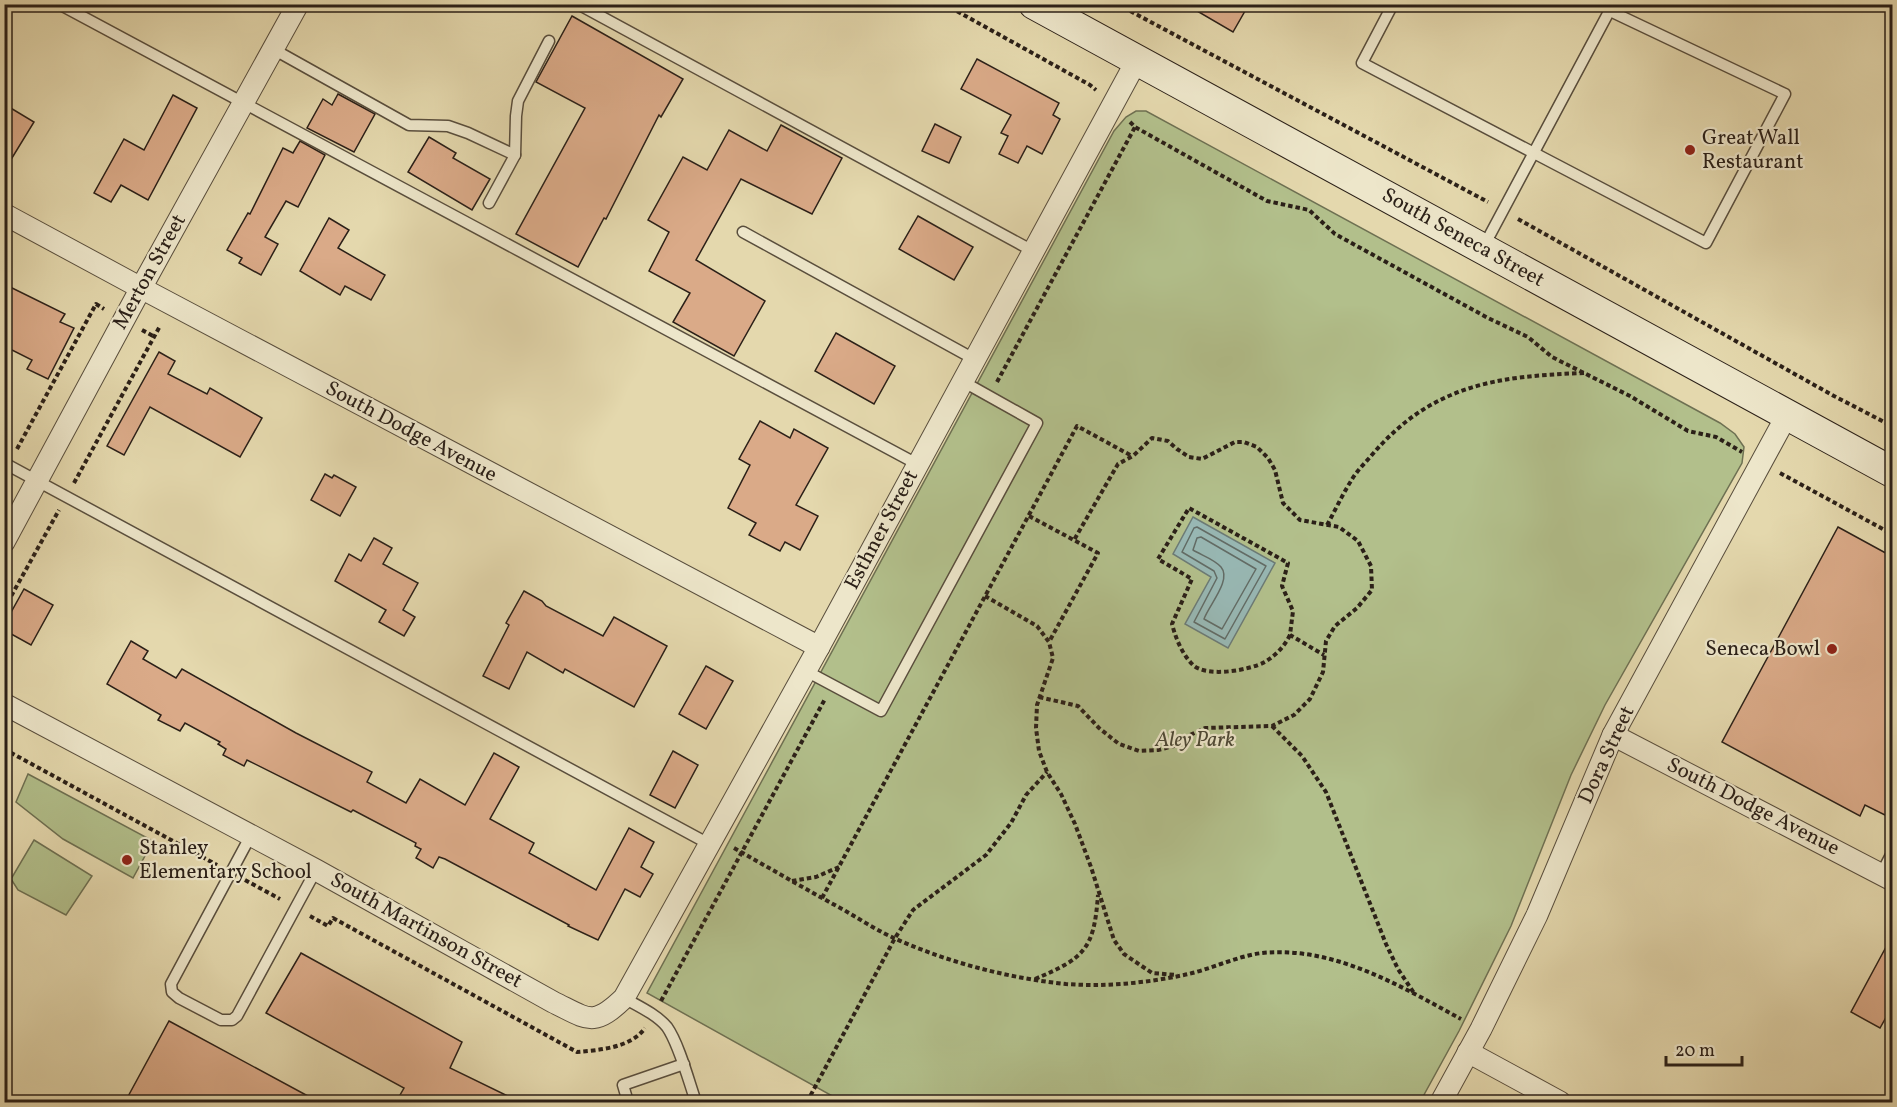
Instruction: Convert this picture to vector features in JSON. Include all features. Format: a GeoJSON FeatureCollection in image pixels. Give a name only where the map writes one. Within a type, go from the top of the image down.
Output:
{"type":"FeatureCollection","features":[{"type":"Feature","properties":{"kind":"street","name":"Merton Street"},"geometry":{"type":"LineString","coordinates":[[4,542],[298,4]]}},
{"type":"Feature","properties":{"kind":"street","name":"South Seneca Street"},"geometry":{"type":"LineString","coordinates":[[1034,5],[1893,472]]}},
{"type":"Feature","properties":{"kind":"street","name":"Esthner Street"},"geometry":{"type":"LineString","coordinates":[[624,998],[819,647],[1137,60]]}},
{"type":"Feature","properties":{"kind":"street","name":"South Dodge Avenue"},"geometry":{"type":"LineString","coordinates":[[4,214],[819,647]]}},
{"type":"Feature","properties":{"kind":"street","name":"Dora Street"},"geometry":{"type":"LineString","coordinates":[[1441,1102],[1537,915],[1613,735],[1787,415]]}},
{"type":"Feature","properties":{"kind":"street","name":"South Martinson Street"},"geometry":{"type":"LineString","coordinates":[[4,704],[316,870],[587,1019],[599,1017],[624,998]]}},
{"type":"Feature","properties":{"kind":"street","name":"South Dodge Avenue"},"geometry":{"type":"LineString","coordinates":[[1613,735],[1887,877]]}},
{"type":"Feature","properties":{"kind":"street"},"geometry":{"type":"LineString","coordinates":[[1468,1052],[1560,1102]]}},
{"type":"Feature","properties":{"kind":"lane"},"geometry":{"type":"LineString","coordinates":[[58,4],[242,105],[917,464]]}},
{"type":"Feature","properties":{"kind":"lane"},"geometry":{"type":"LineString","coordinates":[[578,4],[1033,251]]}},
{"type":"Feature","properties":{"kind":"lane"},"geometry":{"type":"LineString","coordinates":[[1393,4],[1362,63],[1535,153],[1706,243],[1785,94],[1611,8],[1535,153],[1482,249]]}},
{"type":"Feature","properties":{"kind":"lane"},"geometry":{"type":"LineString","coordinates":[[489,203],[515,155],[518,101],[549,41]]}},
{"type":"Feature","properties":{"kind":"lane"},"geometry":{"type":"LineString","coordinates":[[273,49],[409,125],[448,126],[515,155]]}},
{"type":"Feature","properties":{"kind":"lane"},"geometry":{"type":"LineString","coordinates":[[743,232],[974,359]]}},
{"type":"Feature","properties":{"kind":"lane"},"geometry":{"type":"LineString","coordinates":[[806,670],[881,711],[1037,423],[962,381]]}},
{"type":"Feature","properties":{"kind":"lane"},"geometry":{"type":"LineString","coordinates":[[4,463],[711,840]]}},
{"type":"Feature","properties":{"kind":"lane"},"geometry":{"type":"LineString","coordinates":[[251,835],[171,984],[172,992],[179,998],[221,1020],[232,1020],[237,1016],[316,870]]}},
{"type":"Feature","properties":{"kind":"lane"},"geometry":{"type":"LineString","coordinates":[[1887,877],[1893,853]]}},
{"type":"Feature","properties":{"kind":"lane"},"geometry":{"type":"LineString","coordinates":[[624,998],[653,1015],[667,1028],[684,1064],[696,1102]]}},
{"type":"Feature","properties":{"kind":"lane"},"geometry":{"type":"LineString","coordinates":[[628,1102],[623,1085],[684,1064]]}},
{"type":"Feature","properties":{"kind":"path"},"geometry":{"type":"LineString","coordinates":[[944,4],[1090,85],[1135,127],[1267,201],[1309,210],[1335,234],[1488,318],[1528,337],[1552,357],[1630,396],[1688,431],[1716,437],[1893,534]]}},
{"type":"Feature","properties":{"kind":"path"},"geometry":{"type":"LineString","coordinates":[[989,396],[1135,127]]}},
{"type":"Feature","properties":{"kind":"path"},"geometry":{"type":"LineString","coordinates":[[4,609],[160,326]]}},
{"type":"Feature","properties":{"kind":"path"},"geometry":{"type":"LineString","coordinates":[[1327,525],[1352,479],[1389,435],[1409,418],[1459,391],[1484,383],[1534,375],[1586,373]]}},
{"type":"Feature","properties":{"kind":"path"},"geometry":{"type":"LineString","coordinates":[[822,898],[1077,426],[1133,456]]}},
{"type":"Feature","properties":{"kind":"path"},"geometry":{"type":"LineString","coordinates":[[1040,697],[1078,706],[1099,728],[1119,744],[1139,751],[1174,746],[1205,728],[1272,726],[1294,715],[1310,699],[1323,672],[1326,641],[1335,626],[1357,608],[1372,590],[1371,566],[1358,541],[1339,527],[1300,520],[1283,503],[1275,470],[1268,458],[1257,447],[1244,442],[1235,442],[1202,459],[1189,457],[1168,441],[1152,438],[1133,456],[1118,464],[1074,540]]}},
{"type":"Feature","properties":{"kind":"path"},"geometry":{"type":"LineString","coordinates":[[1189,508],[1288,563],[1282,586],[1293,611],[1290,635],[1285,646],[1262,663],[1216,673],[1194,666],[1178,644],[1172,624],[1192,579],[1158,558],[1189,508]]}},
{"type":"Feature","properties":{"kind":"path"},"geometry":{"type":"LineString","coordinates":[[1029,516],[1098,553],[1049,642]]}},
{"type":"Feature","properties":{"kind":"path"},"geometry":{"type":"LineString","coordinates":[[985,596],[1037,626],[1049,642],[1053,658],[1040,697],[1036,728],[1039,751],[1047,772],[1061,794],[1075,824],[1114,940],[1124,954],[1152,973],[1184,975]]}},
{"type":"Feature","properties":{"kind":"path"},"geometry":{"type":"LineString","coordinates":[[1290,635],[1324,655]]}},
{"type":"Feature","properties":{"kind":"path"},"geometry":{"type":"LineString","coordinates":[[4,749],[328,926],[333,918],[577,1052],[605,1049],[632,1039],[644,1031],[833,685]]}},
{"type":"Feature","properties":{"kind":"path"},"geometry":{"type":"LineString","coordinates":[[1272,726],[1302,756],[1326,792],[1386,944],[1398,969],[1415,994]]}},
{"type":"Feature","properties":{"kind":"path"},"geometry":{"type":"LineString","coordinates":[[807,1102],[895,938],[913,910],[986,855],[1011,823],[1026,795],[1047,772]]}},
{"type":"Feature","properties":{"kind":"path"},"geometry":{"type":"LineString","coordinates":[[711,840],[741,853],[895,938],[945,958],[983,969],[1068,984],[1113,985],[1184,975],[1261,953],[1323,957],[1351,964],[1415,994],[1480,1029]]}},
{"type":"Feature","properties":{"kind":"path"},"geometry":{"type":"LineString","coordinates":[[791,881],[816,878],[839,867]]}},
{"type":"Feature","properties":{"kind":"path"},"geometry":{"type":"LineString","coordinates":[[1033,979],[1064,967],[1086,948],[1096,927],[1099,891]]}},
{"type":"Feature","properties":{"kind":"green space","name":"Aley Park"},"geometry":{"type":"Polygon","coordinates":[[[1136,111],[1146,111],[1720,423],[1735,434],[1744,447],[1742,463],[1605,705],[1571,775],[1511,926],[1459,1031],[1420,1102],[843,1102],[647,993],[1114,131],[1126,117],[1136,111]]]}},
{"type":"Feature","properties":{"kind":"green space"},"geometry":{"type":"Polygon","coordinates":[[[28,774],[153,841],[133,878],[63,839],[16,802],[28,774]]]}},
{"type":"Feature","properties":{"kind":"green space"},"geometry":{"type":"Polygon","coordinates":[[[34,840],[92,876],[66,915],[18,890],[11,879],[34,840]]]}},
{"type":"Feature","properties":{"kind":"water"},"geometry":{"type":"Polygon","coordinates":[[[1193,517],[1275,563],[1228,648],[1185,624],[1211,577],[1173,554],[1193,517]]]}},
{"type":"Feature","properties":{"kind":"building"},"geometry":{"type":"Polygon","coordinates":[[[1185,4],[1249,4],[1233,32],[1185,4]]]}},
{"type":"Feature","properties":{"kind":"building"},"geometry":{"type":"Polygon","coordinates":[[[572,16],[683,79],[661,117],[659,115],[606,219],[604,218],[578,267],[516,234],[585,108],[536,82],[572,16]]]}},
{"type":"Feature","properties":{"kind":"building"},"geometry":{"type":"Polygon","coordinates":[[[977,59],[1059,103],[1053,115],[1060,119],[1042,154],[1027,146],[1018,163],[999,154],[1008,136],[1001,133],[1011,115],[961,89],[977,59]]]}},
{"type":"Feature","properties":{"kind":"building"},"geometry":{"type":"Polygon","coordinates":[[[338,94],[375,114],[354,152],[307,128],[323,99],[332,105],[338,94]]]}},
{"type":"Feature","properties":{"kind":"building"},"geometry":{"type":"Polygon","coordinates":[[[173,95],[197,108],[148,200],[121,185],[111,202],[94,193],[124,139],[144,150],[173,95]]]}},
{"type":"Feature","properties":{"kind":"building"},"geometry":{"type":"Polygon","coordinates":[[[4,104],[34,122],[4,171],[4,104]]]}},
{"type":"Feature","properties":{"kind":"building"},"geometry":{"type":"Polygon","coordinates":[[[935,124],[961,137],[949,163],[922,151],[935,124]]]}},
{"type":"Feature","properties":{"kind":"building"},"geometry":{"type":"Polygon","coordinates":[[[781,125],[842,158],[812,214],[741,179],[696,260],[765,301],[734,356],[673,322],[690,293],[649,271],[669,232],[648,220],[683,157],[707,170],[729,130],[767,151],[781,125]]]}},
{"type":"Feature","properties":{"kind":"building"},"geometry":{"type":"Polygon","coordinates":[[[429,137],[456,153],[453,158],[490,179],[472,210],[408,172],[429,137]]]}},
{"type":"Feature","properties":{"kind":"building"},"geometry":{"type":"Polygon","coordinates":[[[300,141],[325,155],[298,207],[286,201],[265,237],[278,244],[261,275],[239,263],[242,258],[227,250],[248,213],[250,214],[283,148],[293,153],[300,141]]]}},
{"type":"Feature","properties":{"kind":"building"},"geometry":{"type":"Polygon","coordinates":[[[918,216],[973,247],[954,280],[899,249],[918,216]]]}},
{"type":"Feature","properties":{"kind":"building"},"geometry":{"type":"Polygon","coordinates":[[[329,218],[349,230],[338,248],[385,275],[371,300],[345,286],[340,295],[300,271],[329,218]]]}},
{"type":"Feature","properties":{"kind":"building"},"geometry":{"type":"Polygon","coordinates":[[[4,284],[65,314],[60,322],[74,328],[48,379],[27,369],[32,360],[4,346],[4,284]]]}},
{"type":"Feature","properties":{"kind":"building"},"geometry":{"type":"Polygon","coordinates":[[[836,333],[895,366],[874,404],[815,371],[836,333]]]}},
{"type":"Feature","properties":{"kind":"building"},"geometry":{"type":"Polygon","coordinates":[[[159,352],[175,361],[168,374],[207,394],[210,388],[262,418],[240,457],[150,407],[124,455],[107,446],[159,352]]]}},
{"type":"Feature","properties":{"kind":"building"},"geometry":{"type":"Polygon","coordinates":[[[760,421],[790,438],[794,429],[828,448],[796,505],[818,516],[800,550],[785,542],[780,551],[749,535],[756,523],[728,508],[750,465],[739,459],[760,421]]]}},
{"type":"Feature","properties":{"kind":"building"},"geometry":{"type":"Polygon","coordinates":[[[325,474],[332,478],[334,475],[356,487],[340,516],[311,500],[325,474]]]}},
{"type":"Feature","properties":{"kind":"building","name":"Seneca Bowl"},"geometry":{"type":"Polygon","coordinates":[[[1838,527],[1893,557],[1893,819],[1865,805],[1860,816],[1722,742],[1838,527]]]}},
{"type":"Feature","properties":{"kind":"building"},"geometry":{"type":"Polygon","coordinates":[[[374,538],[392,548],[383,564],[418,583],[403,610],[415,617],[404,636],[379,622],[386,610],[335,581],[349,554],[361,561],[374,538]]]}},
{"type":"Feature","properties":{"kind":"building"},"geometry":{"type":"Polygon","coordinates":[[[24,589],[53,605],[31,645],[4,630],[4,625],[24,589]]]}},
{"type":"Feature","properties":{"kind":"building"},"geometry":{"type":"Polygon","coordinates":[[[524,591],[542,601],[546,606],[603,636],[614,617],[667,646],[634,707],[565,669],[563,673],[527,652],[509,689],[483,676],[509,625],[506,623],[524,591]]]}},
{"type":"Feature","properties":{"kind":"building"},"geometry":{"type":"Polygon","coordinates":[[[131,641],[148,651],[143,659],[176,678],[182,669],[296,733],[372,772],[367,782],[406,803],[420,779],[465,805],[494,753],[519,767],[490,819],[534,843],[529,853],[596,890],[629,828],[654,842],[641,867],[653,874],[640,897],[625,889],[598,940],[445,859],[439,857],[433,868],[416,858],[421,849],[415,846],[416,843],[353,810],[351,812],[247,760],[244,766],[223,755],[226,749],[218,744],[220,742],[185,723],[180,731],[158,720],[161,715],[107,684],[131,641]]]}},
{"type":"Feature","properties":{"kind":"building"},"geometry":{"type":"Polygon","coordinates":[[[706,666],[733,681],[706,729],[679,714],[706,666]]]}},
{"type":"Feature","properties":{"kind":"building"},"geometry":{"type":"Polygon","coordinates":[[[673,751],[698,765],[675,808],[650,795],[673,751]]]}},
{"type":"Feature","properties":{"kind":"building"},"geometry":{"type":"Polygon","coordinates":[[[1893,934],[1893,1005],[1880,1028],[1851,1012],[1893,934]]]}},
{"type":"Feature","properties":{"kind":"building"},"geometry":{"type":"Polygon","coordinates":[[[301,953],[462,1042],[450,1068],[520,1102],[396,1102],[404,1088],[266,1013],[301,953]]]}},
{"type":"Feature","properties":{"kind":"building"},"geometry":{"type":"Polygon","coordinates":[[[169,1021],[319,1102],[125,1102],[169,1021]]]}},
{"type":"Feature","properties":{"kind":"place","name":"Great Wall Restaurant"},"geometry":{"type":"Point","coordinates":[1690,150]}},
{"type":"Feature","properties":{"kind":"place","name":"Seneca Bowl"},"geometry":{"type":"Point","coordinates":[1832,649]}},
{"type":"Feature","properties":{"kind":"place","name":"Stanley Elementary School"},"geometry":{"type":"Point","coordinates":[127,860]}}]}
